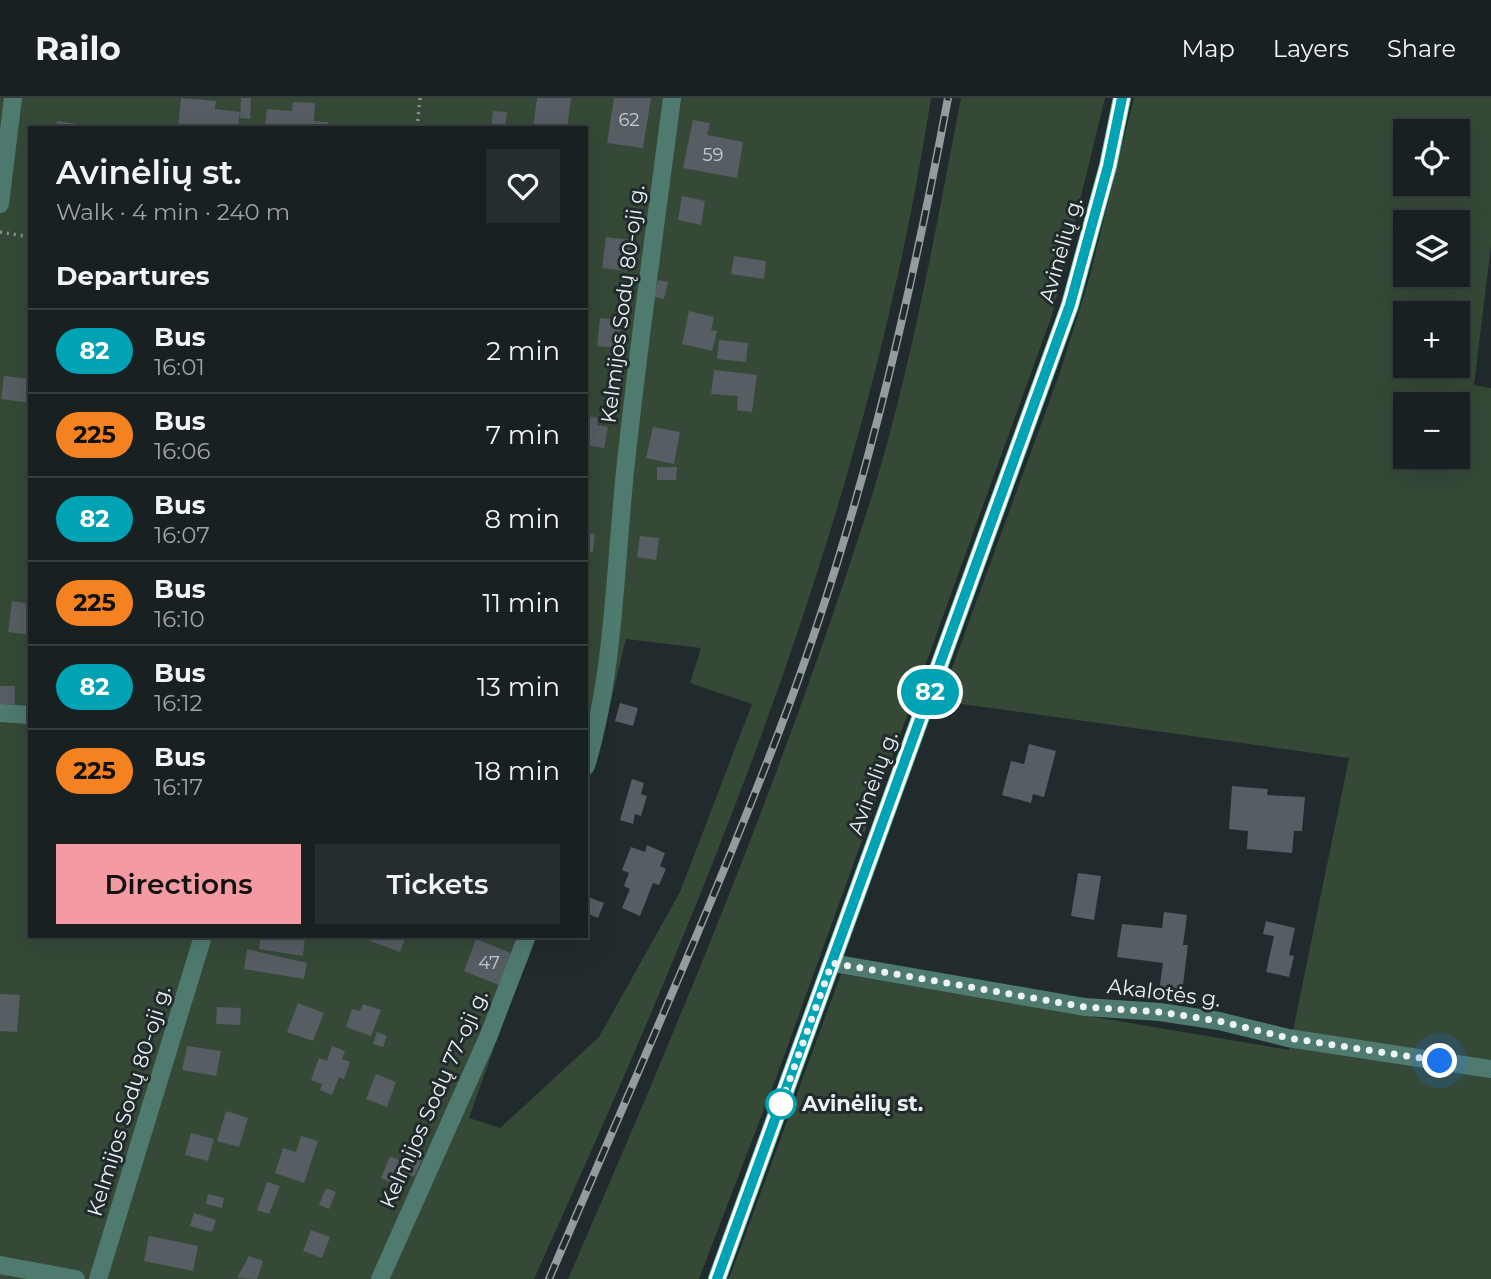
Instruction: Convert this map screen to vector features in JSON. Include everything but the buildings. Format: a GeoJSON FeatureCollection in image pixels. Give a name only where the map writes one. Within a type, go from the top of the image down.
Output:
{"type":"FeatureCollection","features":[{"type":"Feature","properties":{"kind":"main road","name":"Avinėlių g."},"geometry":{"type":"LineString","coordinates":[[717,1279],[1070,305],[1108,166],[1122,98]]}},
{"type":"Feature","properties":{"kind":"street"},"geometry":{"type":"LineString","coordinates":[[0,204],[13,98]]}},
{"type":"Feature","properties":{"kind":"street","name":"Kelmijos Sodų 80-oji g."},"geometry":{"type":"LineString","coordinates":[[588,759],[596,731],[603,684],[627,455],[672,98]]}},
{"type":"Feature","properties":{"kind":"street"},"geometry":{"type":"LineString","coordinates":[[0,713],[28,715]]}},
{"type":"Feature","properties":{"kind":"street","name":"Kelmijos Sodų 80-oji g."},"geometry":{"type":"LineString","coordinates":[[99,1279],[202,938]]}},
{"type":"Feature","properties":{"kind":"street","name":"Kelmijos Sodų 77-oji g."},"geometry":{"type":"LineString","coordinates":[[380,1279],[489,1035],[526,938]]}},
{"type":"Feature","properties":{"kind":"street","name":"Akalotės g."},"geometry":{"type":"LineString","coordinates":[[832,963],[1085,1007],[1160,1012],[1219,1021],[1288,1038],[1491,1069]]}},
{"type":"Feature","properties":{"kind":"street"},"geometry":{"type":"LineString","coordinates":[[0,1265],[76,1279]]}},
{"type":"Feature","properties":{"kind":"path"},"geometry":{"type":"LineString","coordinates":[[416,126],[420,98]]}},
{"type":"Feature","properties":{"kind":"path"},"geometry":{"type":"LineString","coordinates":[[0,232],[28,237]]}},
{"type":"Feature","properties":{"kind":"green space"},"geometry":{"type":"Polygon","coordinates":[[[0,98],[931,98],[902,254],[866,406],[823,555],[773,702],[719,847],[660,991],[534,1279],[0,1279],[0,98]]]}},
{"type":"Feature","properties":{"kind":"green space"},"geometry":{"type":"Polygon","coordinates":[[[961,98],[1105,98],[1052,315],[776,1078],[699,1279],[568,1279],[690,991],[767,797],[870,502],[898,402],[921,301],[961,98]]]}},
{"type":"Feature","properties":{"kind":"green space"},"geometry":{"type":"Polygon","coordinates":[[[1134,98],[1491,98],[1491,246],[1474,385],[1491,388],[1491,1279],[729,1279],[841,974],[1289,1050],[1349,758],[940,701],[1059,375],[1089,279],[1134,98]]]}},
{"type":"Feature","properties":{"kind":"railway"},"geometry":{"type":"LineString","coordinates":[[549,1279],[725,867],[808,652],[857,496],[898,338],[948,98]]}},
{"type":"Feature","properties":{"kind":"bus line","name":"82"},"geometry":{"type":"LineString","coordinates":[[717,1279],[1070,305],[1108,166],[1122,98]]}},
{"type":"Feature","properties":{"kind":"place","name":"Avinėlių st."},"geometry":{"type":"Point","coordinates":[781,1104]}},
{"type":"Feature","properties":{"kind":"route"},"geometry":{"type":"LineString","coordinates":[[781,1104],[779,1109],[832,963],[1085,1007],[1160,1012],[1219,1021],[1288,1038],[1440,1061]]}}]}
